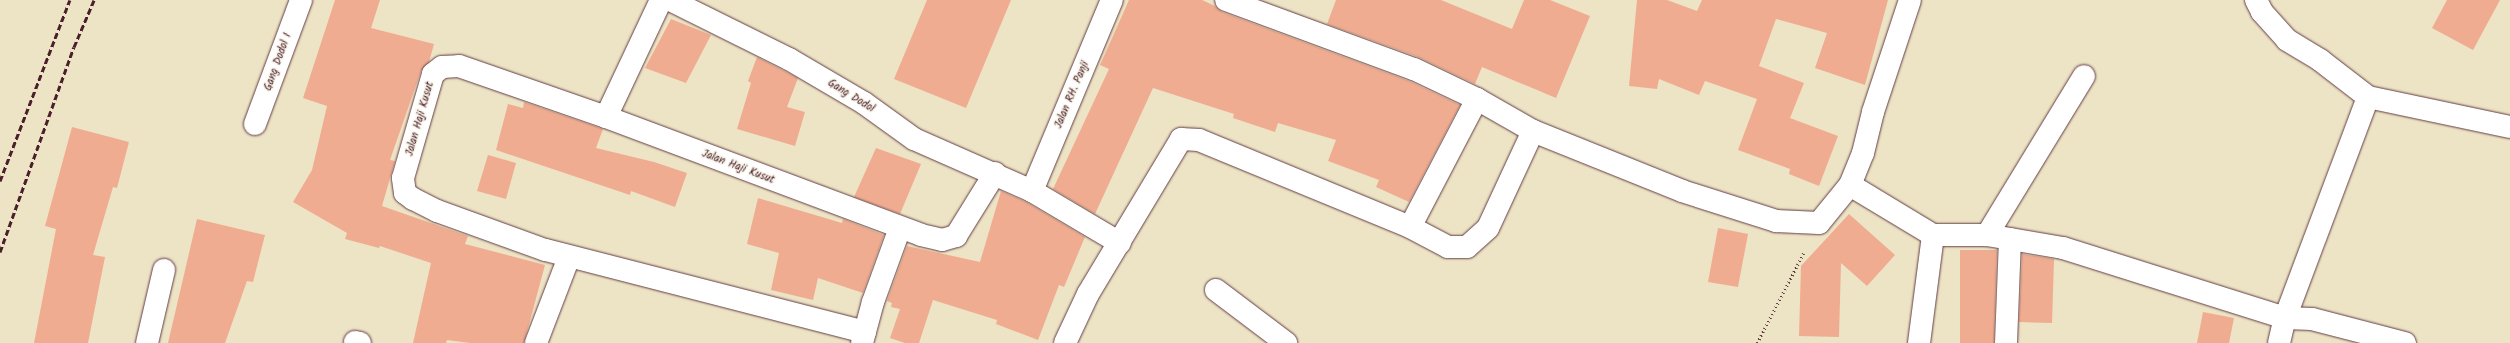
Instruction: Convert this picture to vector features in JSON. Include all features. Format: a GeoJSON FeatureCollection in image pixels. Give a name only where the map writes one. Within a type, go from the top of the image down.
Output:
{"type":"FeatureCollection","features":[{"type":"Feature","properties":{"kind":"street","name":"Gang Dodol I"},"geometry":{"type":"LineString","coordinates":[[254,124],[301,0]]}},
{"type":"Feature","properties":{"kind":"street"},"geometry":{"type":"LineString","coordinates":[[606,118],[661,0]]}},
{"type":"Feature","properties":{"kind":"street","name":"Gang Dodol"},"geometry":{"type":"LineString","coordinates":[[670,0],[789,59],[864,103],[914,139],[995,173],[1032,191],[1120,243]]}},
{"type":"Feature","properties":{"kind":"street","name":"Jalan RH. Panji"},"geometry":{"type":"LineString","coordinates":[[1032,191],[1112,0]]}},
{"type":"Feature","properties":{"kind":"street"},"geometry":{"type":"LineString","coordinates":[[1226,0],[1414,70],[1477,99],[1547,138],[1718,204],[1776,221],[1819,223],[1850,185],[1863,153],[1874,112],[1910,0]]}},
{"type":"Feature","properties":{"kind":"street"},"geometry":{"type":"LineString","coordinates":[[2256,0],[2262,12],[2288,40],[2320,60],[2368,98],[2510,126]]}},
{"type":"Feature","properties":{"kind":"street","name":"Jalan Haji Kusut"},"geometry":{"type":"LineString","coordinates":[[863,338],[569,257],[438,211],[413,199],[406,193],[403,178],[434,74],[442,67],[459,66],[606,118],[900,228],[942,240],[956,236],[995,173]]}},
{"type":"Feature","properties":{"kind":"street"},"geometry":{"type":"LineString","coordinates":[[1987,235],[2084,76]]}},
{"type":"Feature","properties":{"kind":"street"},"geometry":{"type":"LineString","coordinates":[[2279,343],[2285,318],[2368,98]]}},
{"type":"Feature","properties":{"kind":"street"},"geometry":{"type":"LineString","coordinates":[[1410,227],[1477,99]]}},
{"type":"Feature","properties":{"kind":"street"},"geometry":{"type":"LineString","coordinates":[[1065,343],[1088,294],[1120,243],[1181,139],[1199,140],[1410,227],[1448,247],[1467,247],[1488,228],[1533,131]]}},
{"type":"Feature","properties":{"kind":"street"},"geometry":{"type":"LineString","coordinates":[[1850,185],[1933,235],[1987,235],[2063,248],[2285,318],[2312,319],[2405,343]]}},
{"type":"Feature","properties":{"kind":"street"},"geometry":{"type":"LineString","coordinates":[[863,338],[900,228]]}},
{"type":"Feature","properties":{"kind":"street"},"geometry":{"type":"LineString","coordinates":[[1919,343],[1933,235]]}},
{"type":"Feature","properties":{"kind":"street"},"geometry":{"type":"LineString","coordinates":[[2006,343],[2010,239]]}},
{"type":"Feature","properties":{"kind":"street"},"geometry":{"type":"LineString","coordinates":[[536,343],[569,257]]}},
{"type":"Feature","properties":{"kind":"street"},"geometry":{"type":"LineString","coordinates":[[147,343],[164,270]]}},
{"type":"Feature","properties":{"kind":"street"},"geometry":{"type":"LineString","coordinates":[[1216,290],[1286,343]]}},
{"type":"Feature","properties":{"kind":"path"},"geometry":{"type":"LineString","coordinates":[[1757,343],[1819,223]]}},
{"type":"Feature","properties":{"kind":"building"},"geometry":{"type":"Polygon","coordinates":[[[335,0],[380,0],[371,28],[434,44],[429,62],[421,71],[390,160],[395,161],[382,206],[468,236],[465,244],[545,265],[524,343],[470,343],[447,340],[446,343],[413,343],[431,263],[380,246],[379,248],[345,239],[347,233],[293,202],[312,170],[327,106],[303,98],[335,0]]]}},
{"type":"Feature","properties":{"kind":"building"},"geometry":{"type":"Polygon","coordinates":[[[927,0],[1011,0],[966,108],[894,79],[927,0]]]}},
{"type":"Feature","properties":{"kind":"building"},"geometry":{"type":"Polygon","coordinates":[[[1129,0],[1202,0],[1215,6],[1222,12],[1409,81],[1460,105],[1409,202],[1376,187],[1379,180],[1328,161],[1336,140],[1278,123],[1275,132],[1233,118],[1234,114],[1153,88],[1095,214],[1053,189],[1109,69],[1100,65],[1129,0]]]}},
{"type":"Feature","properties":{"kind":"building"},"geometry":{"type":"Polygon","coordinates":[[[1336,0],[1441,0],[1512,29],[1524,0],[1550,0],[1590,16],[1556,98],[1482,67],[1475,84],[1418,57],[1327,24],[1336,0]]]}},
{"type":"Feature","properties":{"kind":"building"},"geometry":{"type":"Polygon","coordinates":[[[1637,0],[1667,0],[1697,11],[1702,0],[1888,0],[1865,85],[1815,68],[1827,33],[1776,19],[1759,66],[1804,83],[1790,118],[1838,136],[1819,186],[1789,174],[1790,169],[1738,150],[1757,99],[1705,81],[1699,95],[1659,79],[1657,89],[1629,86],[1637,0]]]}},
{"type":"Feature","properties":{"kind":"building"},"geometry":{"type":"Polygon","coordinates":[[[2447,0],[2500,0],[2473,50],[2432,28],[2447,0]]]}},
{"type":"Feature","properties":{"kind":"building"},"geometry":{"type":"Polygon","coordinates":[[[671,19],[711,35],[686,83],[645,68],[671,19]]]}},
{"type":"Feature","properties":{"kind":"building"},"geometry":{"type":"Polygon","coordinates":[[[757,57],[798,78],[787,107],[805,112],[795,146],[737,129],[751,83],[748,81],[757,57]]]}},
{"type":"Feature","properties":{"kind":"building"},"geometry":{"type":"Polygon","coordinates":[[[524,102],[603,129],[596,148],[654,162],[687,173],[675,207],[631,191],[630,195],[496,150],[508,104],[523,108],[524,102]]]}},
{"type":"Feature","properties":{"kind":"building"},"geometry":{"type":"Polygon","coordinates":[[[72,127],[129,142],[117,188],[113,187],[93,255],[105,257],[88,343],[34,343],[56,229],[45,226],[72,127]]]}},
{"type":"Feature","properties":{"kind":"building"},"geometry":{"type":"Polygon","coordinates":[[[876,148],[921,164],[900,214],[854,197],[876,148]]]}},
{"type":"Feature","properties":{"kind":"building"},"geometry":{"type":"Polygon","coordinates":[[[488,155],[516,163],[506,199],[477,191],[488,155]]]}},
{"type":"Feature","properties":{"kind":"building"},"geometry":{"type":"Polygon","coordinates":[[[1001,191],[1026,202],[1085,237],[1064,287],[1059,285],[1038,340],[996,324],[997,320],[933,300],[919,343],[905,343],[890,338],[900,309],[891,307],[892,303],[887,301],[907,246],[980,262],[1001,191]]]}},
{"type":"Feature","properties":{"kind":"building"},"geometry":{"type":"Polygon","coordinates":[[[758,198],[842,223],[843,219],[884,235],[863,293],[818,278],[813,300],[771,290],[779,253],[747,244],[758,198]]]}},
{"type":"Feature","properties":{"kind":"building"},"geometry":{"type":"Polygon","coordinates":[[[1849,214],[1895,255],[1867,286],[1841,263],[1839,337],[1799,336],[1801,266],[1849,214]]]}},
{"type":"Feature","properties":{"kind":"building"},"geometry":{"type":"Polygon","coordinates":[[[197,219],[265,235],[253,282],[247,281],[225,343],[168,343],[197,219]]]}},
{"type":"Feature","properties":{"kind":"building"},"geometry":{"type":"Polygon","coordinates":[[[1718,228],[1748,234],[1738,287],[1708,282],[1718,228]]]}},
{"type":"Feature","properties":{"kind":"building"},"geometry":{"type":"Polygon","coordinates":[[[1960,250],[1997,250],[1994,343],[1960,343],[1960,250]]]}},
{"type":"Feature","properties":{"kind":"building"},"geometry":{"type":"Polygon","coordinates":[[[2022,254],[2054,259],[2052,323],[2019,322],[2022,254]]]}},
{"type":"Feature","properties":{"kind":"building"},"geometry":{"type":"Polygon","coordinates":[[[2203,312],[2234,318],[2229,343],[2197,343],[2203,312]]]}},
{"type":"Feature","properties":{"kind":"railway"},"geometry":{"type":"LineString","coordinates":[[0,181],[70,0]]}},
{"type":"Feature","properties":{"kind":"railway"},"geometry":{"type":"LineString","coordinates":[[0,252],[74,47],[94,0]]}}]}
